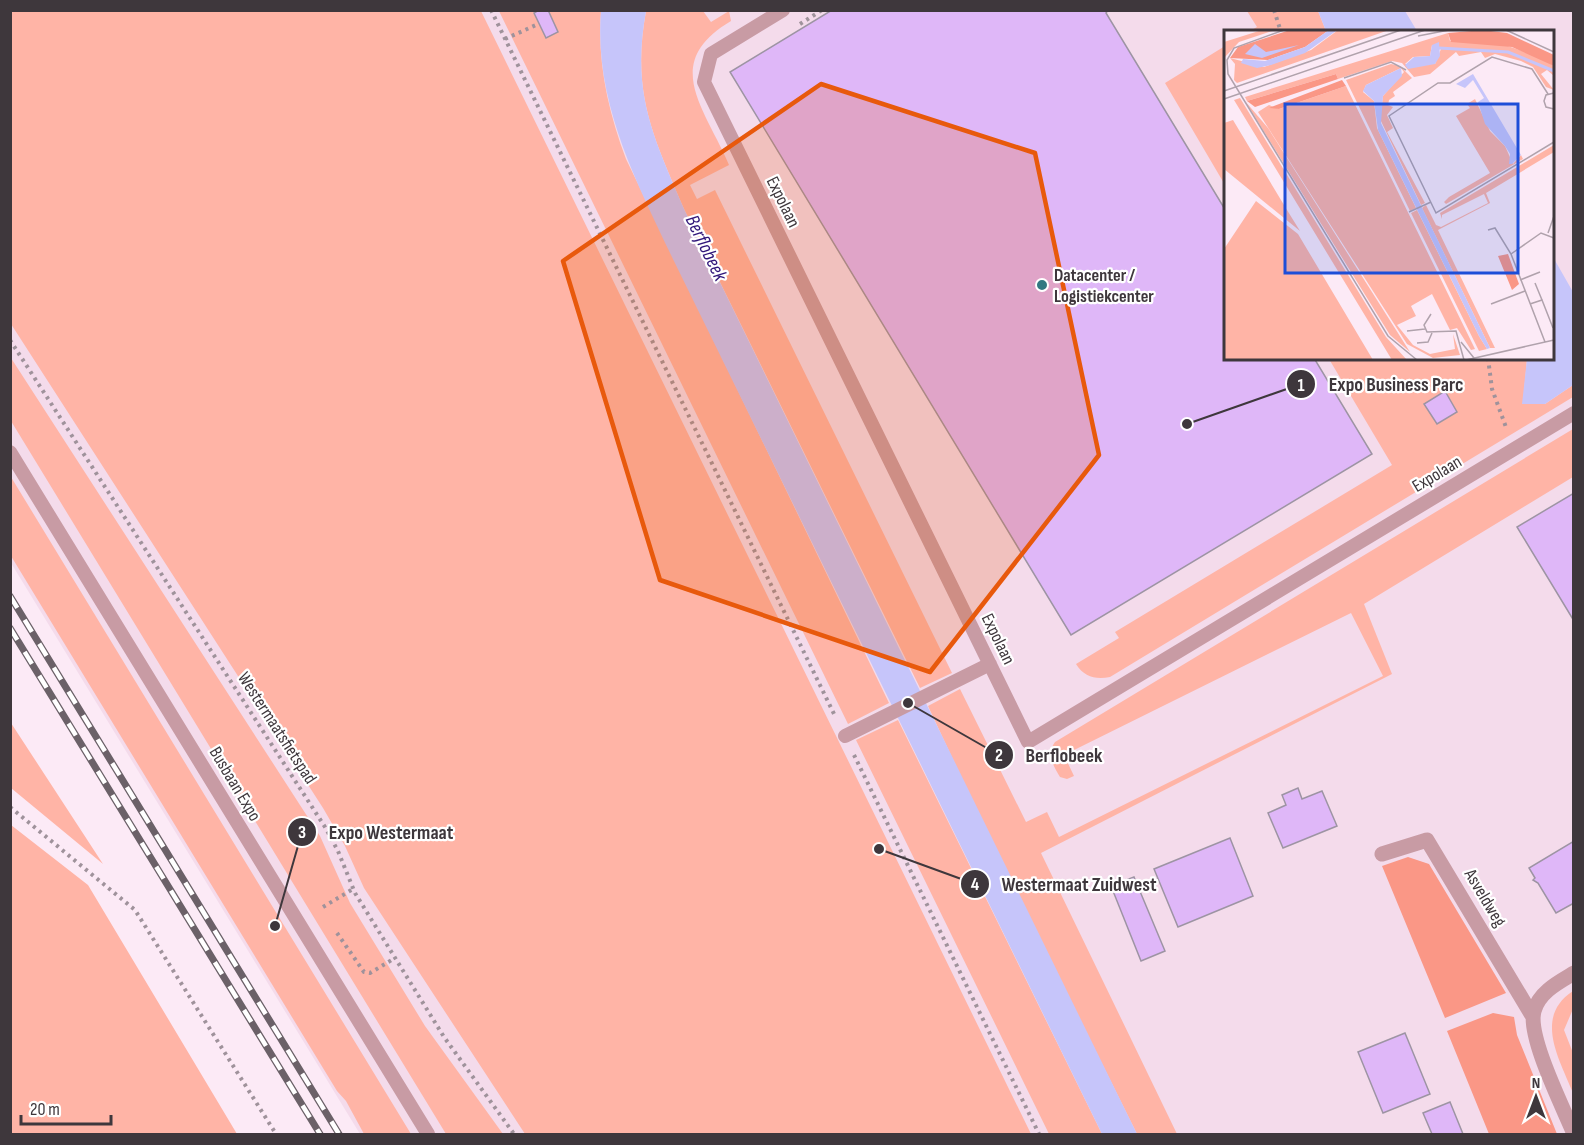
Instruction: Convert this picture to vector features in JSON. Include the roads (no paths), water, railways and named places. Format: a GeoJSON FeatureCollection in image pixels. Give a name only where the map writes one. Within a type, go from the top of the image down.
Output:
{"type":"FeatureCollection","features":[{"type":"Feature","properties":{"kind":"street","name":"Asveldweg"},"geometry":{"type":"LineString","coordinates":[[1382,854],[1427,840],[1533,1017],[1532,1024],[1541,1053],[1574,1134]]}},
{"type":"Feature","properties":{"kind":"street"},"geometry":{"type":"LineString","coordinates":[[1533,1017],[1538,1000],[1574,973]]}},
{"type":"Feature","properties":{"kind":"lane","name":"Expolaan"},"geometry":{"type":"LineString","coordinates":[[783,10],[711,54],[704,82],[1029,742],[1574,413]]}},
{"type":"Feature","properties":{"kind":"lane","name":"Busbaan Expo"},"geometry":{"type":"LineString","coordinates":[[10,452],[428,1134]]}},
{"type":"Feature","properties":{"kind":"lane"},"geometry":{"type":"LineString","coordinates":[[845,736],[990,664]]}},
{"type":"Feature","properties":{"kind":"water"},"geometry":{"type":"Polygon","coordinates":[[[601,11],[646,11],[641,66],[643,90],[654,136],[684,209],[1137,1134],[1102,1134],[671,255],[631,167],[610,107],[600,44],[601,11]]]}},
{"type":"Feature","properties":{"kind":"water"},"geometry":{"type":"Polygon","coordinates":[[[1318,11],[1405,11],[1416,30],[1326,30],[1318,11]]]}},
{"type":"Feature","properties":{"kind":"water"},"geometry":{"type":"Polygon","coordinates":[[[1554,259],[1573,292],[1573,385],[1545,404],[1522,404],[1527,360],[1554,360],[1554,259]]]}},
{"type":"Feature","properties":{"kind":"railway"},"geometry":{"type":"LineString","coordinates":[[10,596],[339,1134]]}},
{"type":"Feature","properties":{"kind":"railway"},"geometry":{"type":"LineString","coordinates":[[10,628],[320,1134]]}},
{"type":"Feature","properties":{"kind":"place","name":"Datacenter / Logistiekcenter"},"geometry":{"type":"Point","coordinates":[1042,285]}},
{"type":"Feature","properties":{"kind":"place","name":"Expo Business Parc"},"geometry":{"type":"Point","coordinates":[1187,424]}},
{"type":"Feature","properties":{"kind":"place","name":"Berflobeek"},"geometry":{"type":"Point","coordinates":[908,703]}},
{"type":"Feature","properties":{"kind":"place","name":"Westermaat Zuidwest"},"geometry":{"type":"Point","coordinates":[879,849]}},
{"type":"Feature","properties":{"kind":"place","name":"Expo Westermaat"},"geometry":{"type":"Point","coordinates":[275,926]}}]}
